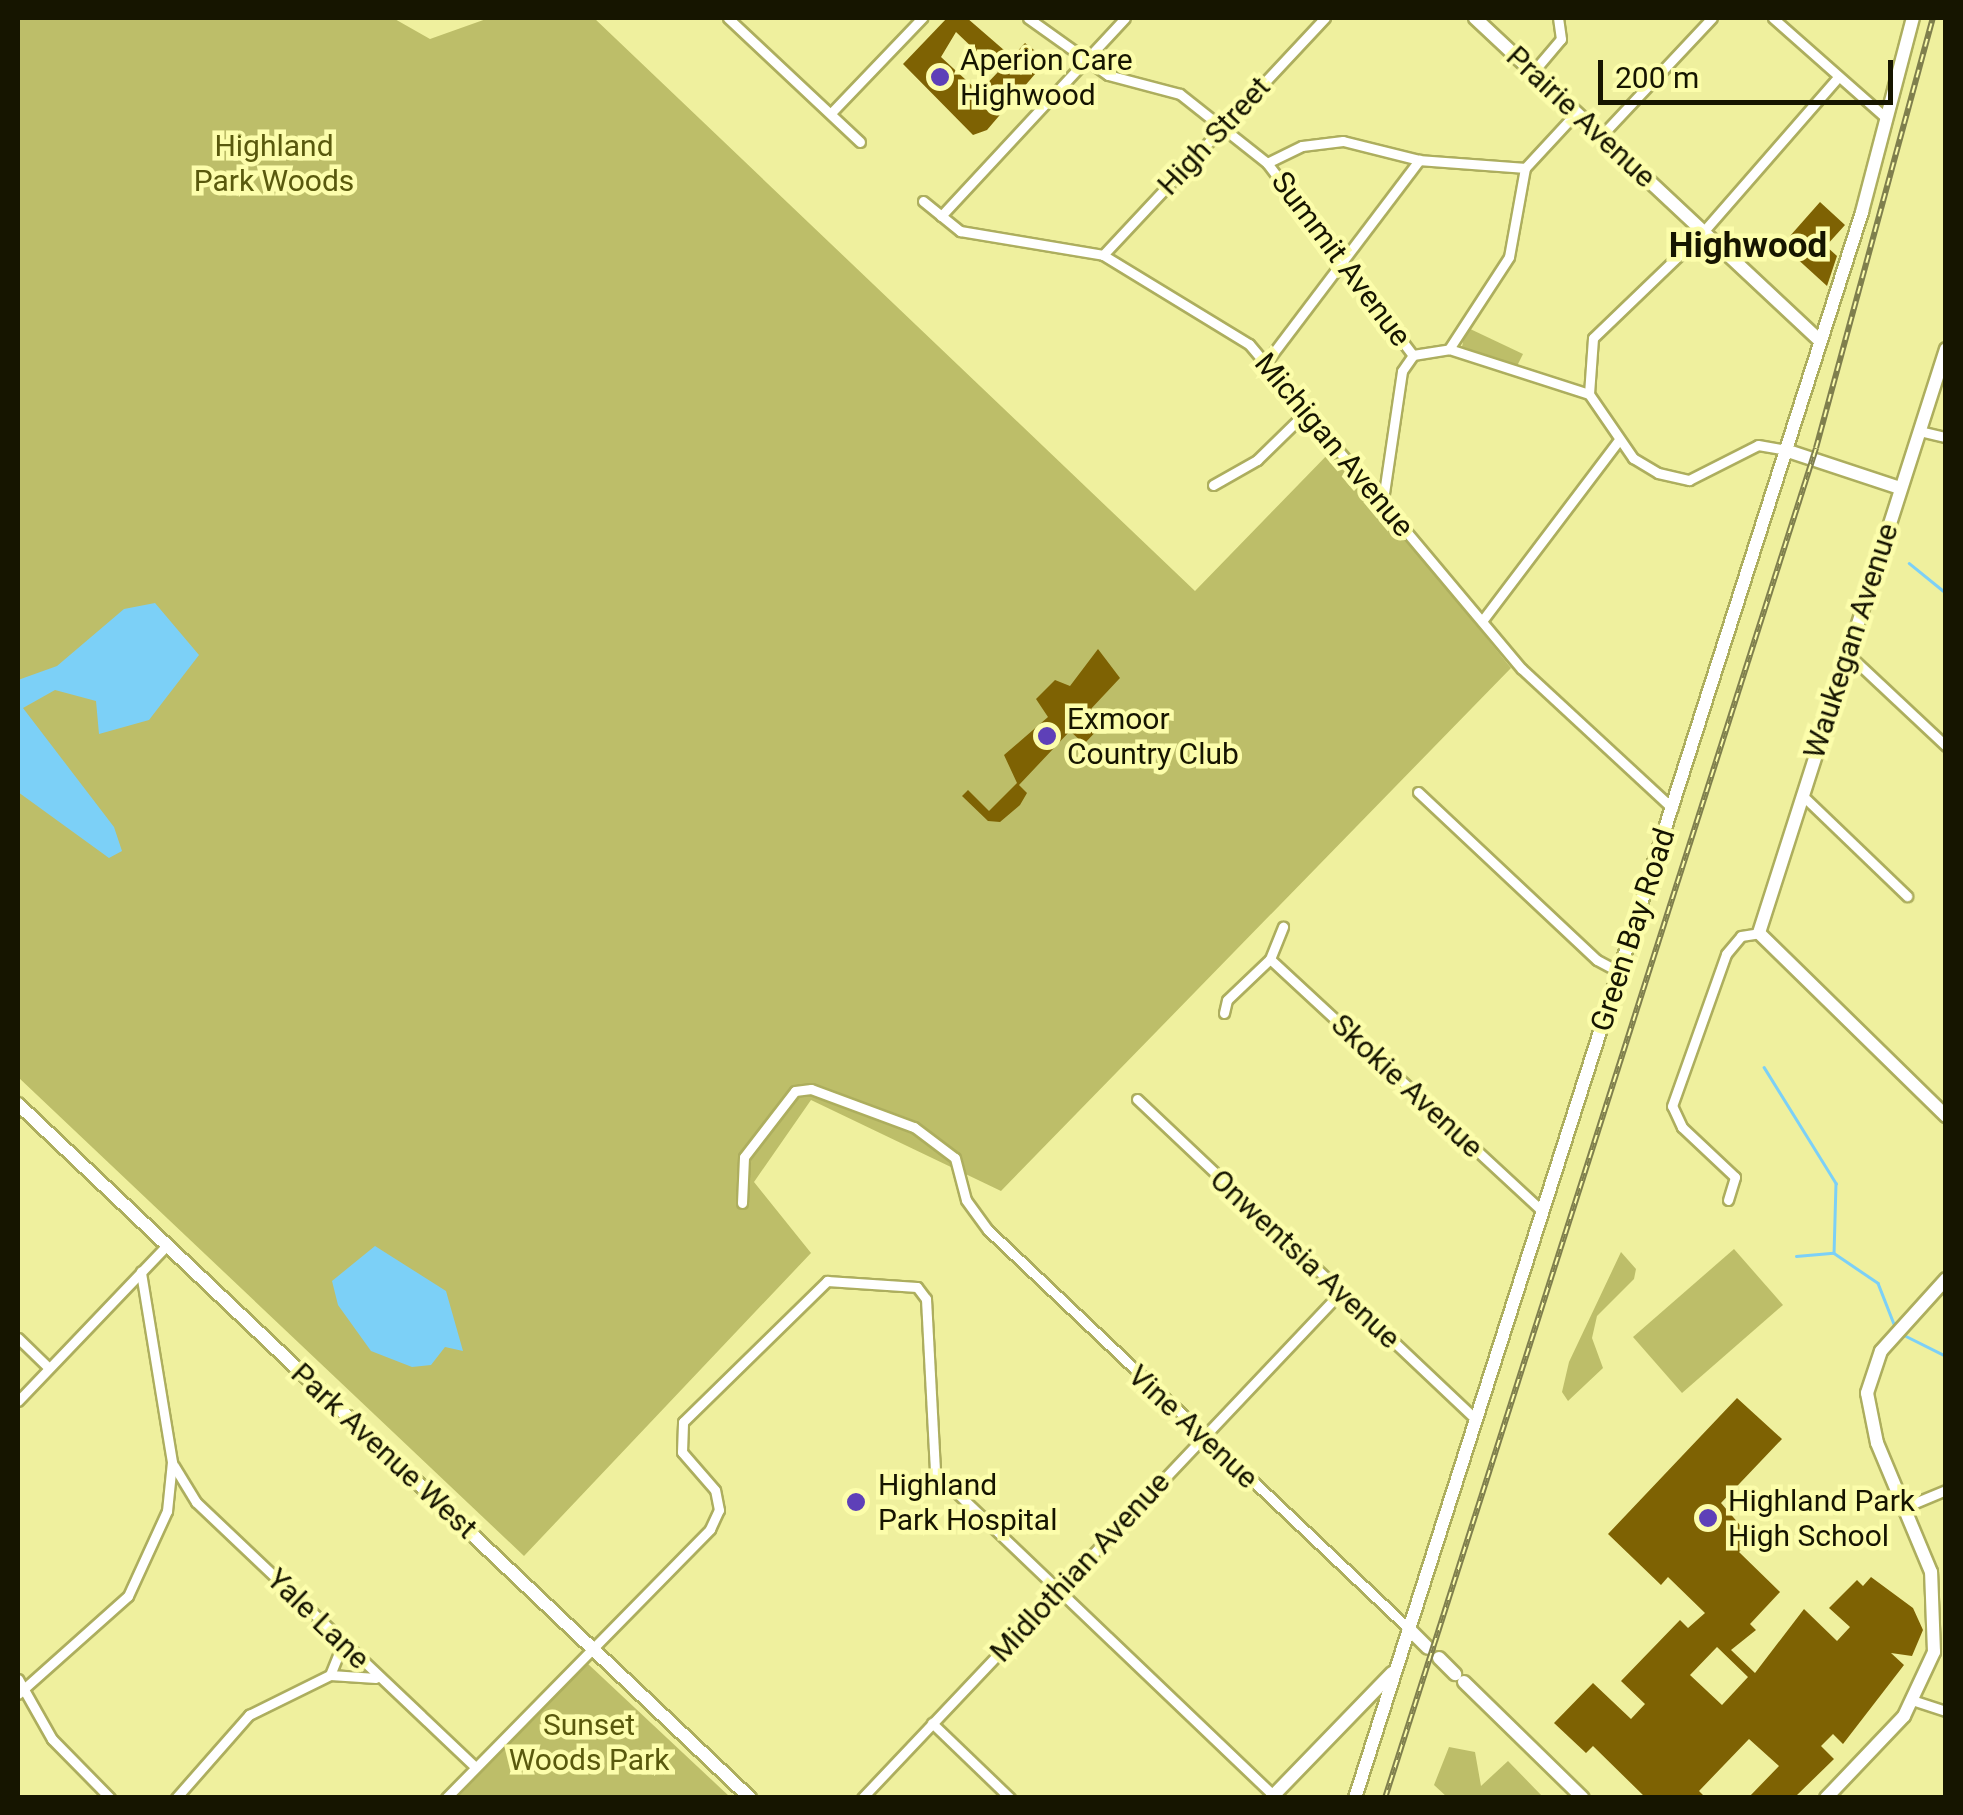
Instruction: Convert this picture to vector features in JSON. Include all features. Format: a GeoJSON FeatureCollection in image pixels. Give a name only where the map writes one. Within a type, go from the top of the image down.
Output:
{"type":"FeatureCollection","features":[{"type":"Feature","properties":{"kind":"street"},"geometry":{"type":"LineString","coordinates":[[728,18],[860,142]]}},
{"type":"Feature","properties":{"kind":"street"},"geometry":{"type":"LineString","coordinates":[[831,114],[922,18]]}},
{"type":"Feature","properties":{"kind":"street","name":"Summit Avenue"},"geometry":{"type":"LineString","coordinates":[[1028,18],[1084,61],[1180,94],[1267,163],[1340,264],[1413,355]]}},
{"type":"Feature","properties":{"kind":"street"},"geometry":{"type":"LineString","coordinates":[[941,216],[1125,18]]}},
{"type":"Feature","properties":{"kind":"street","name":"High Street"},"geometry":{"type":"LineString","coordinates":[[1103,255],[1326,18]]}},
{"type":"Feature","properties":{"kind":"street","name":"Prairie Avenue"},"geometry":{"type":"LineString","coordinates":[[1475,18],[1819,340]]}},
{"type":"Feature","properties":{"kind":"street"},"geometry":{"type":"LineString","coordinates":[[1533,72],[1561,39],[1558,18]]}},
{"type":"Feature","properties":{"kind":"street"},"geometry":{"type":"LineString","coordinates":[[1601,136],[1712,18]]}},
{"type":"Feature","properties":{"kind":"street"},"geometry":{"type":"LineString","coordinates":[[1773,18],[1887,119]]}},
{"type":"Feature","properties":{"kind":"street","name":"Green Bay Road"},"geometry":{"type":"LineString","coordinates":[[1272,1796],[1394,1671],[1785,450],[1887,119],[1913,18]]}},
{"type":"Feature","properties":{"kind":"street"},"geometry":{"type":"LineString","coordinates":[[1838,77],[1704,232],[1594,338],[1588,394],[1618,441],[1638,463],[1689,480],[1758,445],[1785,450],[1900,488]]}},
{"type":"Feature","properties":{"kind":"street"},"geometry":{"type":"LineString","coordinates":[[1449,348],[1509,257],[1525,168],[1576,113]]}},
{"type":"Feature","properties":{"kind":"street"},"geometry":{"type":"LineString","coordinates":[[1267,163],[1302,146],[1343,141],[1419,160],[1525,168]]}},
{"type":"Feature","properties":{"kind":"street"},"geometry":{"type":"LineString","coordinates":[[1268,360],[1419,160]]}},
{"type":"Feature","properties":{"kind":"street","name":"Michigan Avenue"},"geometry":{"type":"LineString","coordinates":[[923,201],[960,231],[1103,255],[1207,313],[1268,360],[1482,621],[1672,808]]}},
{"type":"Feature","properties":{"kind":"street"},"geometry":{"type":"LineString","coordinates":[[1383,500],[1399,381],[1413,355],[1449,348],[1588,394]]}},
{"type":"Feature","properties":{"kind":"street","name":"Waukegan Avenue"},"geometry":{"type":"LineString","coordinates":[[1759,933],[1946,349]]}},
{"type":"Feature","properties":{"kind":"street"},"geometry":{"type":"LineString","coordinates":[[1213,485],[1257,460],[1309,409]]}},
{"type":"Feature","properties":{"kind":"street"},"geometry":{"type":"LineString","coordinates":[[1881,484],[1917,437],[1946,438]]}},
{"type":"Feature","properties":{"kind":"street"},"geometry":{"type":"LineString","coordinates":[[1482,621],[1618,441]]}},
{"type":"Feature","properties":{"kind":"street"},"geometry":{"type":"LineString","coordinates":[[1848,654],[1946,746]]}},
{"type":"Feature","properties":{"kind":"street"},"geometry":{"type":"LineString","coordinates":[[1418,792],[1597,960],[1620,972]]}},
{"type":"Feature","properties":{"kind":"street"},"geometry":{"type":"LineString","coordinates":[[1802,795],[1906,896]]}},
{"type":"Feature","properties":{"kind":"street"},"geometry":{"type":"LineString","coordinates":[[1224,1013],[1227,1000],[1270,959],[1283,927]]}},
{"type":"Feature","properties":{"kind":"street"},"geometry":{"type":"LineString","coordinates":[[1728,1200],[1735,1177],[1682,1127],[1672,1106],[1726,954],[1740,936],[1759,933],[1946,1116]]}},
{"type":"Feature","properties":{"kind":"street","name":"Skokie Avenue"},"geometry":{"type":"LineString","coordinates":[[1270,959],[1543,1212]]}},
{"type":"Feature","properties":{"kind":"street","name":"Vine Avenue"},"geometry":{"type":"LineString","coordinates":[[742,1202],[744,1157],[795,1090],[826,1093],[914,1127],[955,1158],[966,1200],[988,1230],[1428,1648]]}},
{"type":"Feature","properties":{"kind":"street","name":"Onwentsia Avenue"},"geometry":{"type":"LineString","coordinates":[[1137,1099],[1474,1418]]}},
{"type":"Feature","properties":{"kind":"street","name":"Park Avenue West"},"geometry":{"type":"LineString","coordinates":[[18,1104],[750,1798]]}},
{"type":"Feature","properties":{"kind":"street"},"geometry":{"type":"LineString","coordinates":[[18,1401],[166,1245]]}},
{"type":"Feature","properties":{"kind":"street"},"geometry":{"type":"LineString","coordinates":[[19,1692],[128,1596],[167,1511],[172,1462],[141,1272]]}},
{"type":"Feature","properties":{"kind":"street"},"geometry":{"type":"LineString","coordinates":[[1826,1798],[1915,1701],[1938,1622],[1932,1572],[1868,1408],[1874,1364],[1891,1338],[1946,1279]]}},
{"type":"Feature","properties":{"kind":"street"},"geometry":{"type":"LineString","coordinates":[[446,1798],[714,1524],[715,1490],[682,1452],[683,1422],[812,1288],[827,1280],[907,1282],[926,1298],[935,1472],[1272,1796]]}},
{"type":"Feature","properties":{"kind":"street","name":"Midlothian Avenue"},"geometry":{"type":"LineString","coordinates":[[862,1798],[1340,1293]]}},
{"type":"Feature","properties":{"kind":"street"},"geometry":{"type":"LineString","coordinates":[[18,1338],[49,1368]]}},
{"type":"Feature","properties":{"kind":"street","name":"Yale Lane"},"geometry":{"type":"LineString","coordinates":[[172,1462],[196,1502],[475,1767]]}},
{"type":"Feature","properties":{"kind":"street"},"geometry":{"type":"LineString","coordinates":[[1905,1507],[1946,1490]]}},
{"type":"Feature","properties":{"kind":"street"},"geometry":{"type":"LineString","coordinates":[[330,1674],[340,1647],[333,1632]]}},
{"type":"Feature","properties":{"kind":"street"},"geometry":{"type":"LineString","coordinates":[[1439,1658],[1582,1798]]}},
{"type":"Feature","properties":{"kind":"street"},"geometry":{"type":"LineString","coordinates":[[1355,1798],[1394,1671]]}},
{"type":"Feature","properties":{"kind":"street"},"geometry":{"type":"LineString","coordinates":[[176,1798],[249,1715],[330,1674],[383,1681]]}},
{"type":"Feature","properties":{"kind":"street"},"geometry":{"type":"LineString","coordinates":[[18,1679],[19,1692],[52,1739],[110,1798]]}},
{"type":"Feature","properties":{"kind":"street"},"geometry":{"type":"LineString","coordinates":[[1915,1701],[1946,1711]]}},
{"type":"Feature","properties":{"kind":"street"},"geometry":{"type":"LineString","coordinates":[[932,1723],[1010,1798]]}},
{"type":"Feature","properties":{"kind":"green space","name":"Exmoor Country Club"},"geometry":{"type":"Polygon","coordinates":[[[18,18],[393,18],[430,39],[489,18],[594,18],[1195,591],[1333,449],[1511,668],[1001,1191],[811,1100],[754,1182],[811,1253],[524,1556],[18,1077],[18,18]]]}},
{"type":"Feature","properties":{"kind":"green space"},"geometry":{"type":"Polygon","coordinates":[[[1466,327],[1523,354],[1515,370],[1462,347],[1466,327]]]}},
{"type":"Feature","properties":{"kind":"green space"},"geometry":{"type":"Polygon","coordinates":[[[1734,1249],[1783,1305],[1682,1393],[1633,1337],[1734,1249]]]}},
{"type":"Feature","properties":{"kind":"green space"},"geometry":{"type":"Polygon","coordinates":[[[1621,1252],[1636,1269],[1634,1279],[1597,1316],[1592,1338],[1603,1368],[1568,1401],[1562,1392],[1569,1362],[1621,1252]]]}},
{"type":"Feature","properties":{"kind":"green space","name":"Sunset Woods Park"},"geometry":{"type":"Polygon","coordinates":[[[587,1663],[730,1797],[458,1797],[587,1663]]]}},
{"type":"Feature","properties":{"kind":"green space"},"geometry":{"type":"Polygon","coordinates":[[[1449,1747],[1475,1752],[1481,1786],[1508,1761],[1543,1797],[1447,1797],[1434,1785],[1449,1747]]]}},
{"type":"Feature","properties":{"kind":"water"},"geometry":{"type":"Polygon","coordinates":[[[155,603],[199,655],[149,720],[99,734],[96,701],[55,690],[23,708],[114,827],[122,851],[109,858],[18,792],[18,680],[57,666],[124,609],[155,603]]]}},
{"type":"Feature","properties":{"kind":"water"},"geometry":{"type":"Polygon","coordinates":[[[375,1246],[446,1291],[463,1351],[445,1347],[431,1365],[412,1367],[371,1351],[338,1305],[332,1281],[375,1246]]]}},
{"type":"Feature","properties":{"kind":"building","name":"Aperion Care Highwood"},"geometry":{"type":"Polygon","coordinates":[[[947,18],[967,18],[1012,57],[1025,43],[1047,60],[987,130],[973,135],[903,64],[947,18]],[[956,32],[941,57],[979,92],[998,72],[956,32]]]}},
{"type":"Feature","properties":{"kind":"building"},"geometry":{"type":"Polygon","coordinates":[[[1820,202],[1845,225],[1826,246],[1837,256],[1827,286],[1782,245],[1820,202]]]}},
{"type":"Feature","properties":{"kind":"building","name":"Exmoor Country Club"},"geometry":{"type":"Polygon","coordinates":[[[1098,649],[1120,678],[1089,711],[1103,724],[1084,744],[1070,731],[1019,785],[1027,793],[1020,805],[1000,822],[988,821],[962,796],[968,790],[989,811],[1017,783],[1004,755],[1048,717],[1036,699],[1055,680],[1070,686],[1098,649]]]}},
{"type":"Feature","properties":{"kind":"building","name":"Highland Park High School"},"geometry":{"type":"Polygon","coordinates":[[[1737,1398],[1782,1439],[1721,1503],[1752,1539],[1739,1552],[1780,1592],[1750,1624],[1756,1630],[1731,1650],[1755,1673],[1804,1609],[1837,1641],[1850,1627],[1829,1608],[1857,1580],[1863,1586],[1871,1577],[1913,1608],[1923,1630],[1912,1656],[1891,1653],[1904,1665],[1843,1744],[1833,1734],[1821,1746],[1834,1759],[1796,1796],[1748,1798],[1779,1766],[1749,1739],[1699,1791],[1706,1798],[1646,1798],[1593,1746],[1586,1753],[1554,1723],[1593,1683],[1631,1719],[1645,1704],[1621,1681],[1680,1620],[1688,1628],[1705,1613],[1668,1577],[1661,1585],[1608,1534],[1737,1398]],[[1717,1647],[1690,1675],[1722,1705],[1748,1677],[1717,1647]]]}},
{"type":"Feature","properties":{"kind":"waterway"},"geometry":{"type":"LineString","coordinates":[[1909,563],[1946,593]]}},
{"type":"Feature","properties":{"kind":"waterway"},"geometry":{"type":"LineString","coordinates":[[1764,1067],[1836,1183],[1834,1253],[1878,1283],[1896,1329]]}},
{"type":"Feature","properties":{"kind":"waterway"},"geometry":{"type":"LineString","coordinates":[[1796,1256],[1833,1253]]}},
{"type":"Feature","properties":{"kind":"waterway"},"geometry":{"type":"LineString","coordinates":[[1902,1334],[1946,1356]]}},
{"type":"Feature","properties":{"kind":"railway"},"geometry":{"type":"LineString","coordinates":[[1385,1798],[1816,448],[1933,18]]}},
{"type":"Feature","properties":{"kind":"place","name":"Aperion Care Highwood"},"geometry":{"type":"Point","coordinates":[940,77]}},
{"type":"Feature","properties":{"kind":"place","name":"Exmoor Country Club"},"geometry":{"type":"Point","coordinates":[1047,736]}},
{"type":"Feature","properties":{"kind":"place","name":"Highland Park Hospital"},"geometry":{"type":"Point","coordinates":[856,1502]}},
{"type":"Feature","properties":{"kind":"place","name":"Highland Park High School"},"geometry":{"type":"Point","coordinates":[1708,1518]}},
{"type":"Feature","properties":{"kind":"district","name":"Highwood"},"geometry":{"type":"Point","coordinates":[1748,246]}},
{"type":"Feature","properties":{"kind":"park label","name":"Highland Park Woods"},"geometry":{"type":"Point","coordinates":[274,163]}}]}
